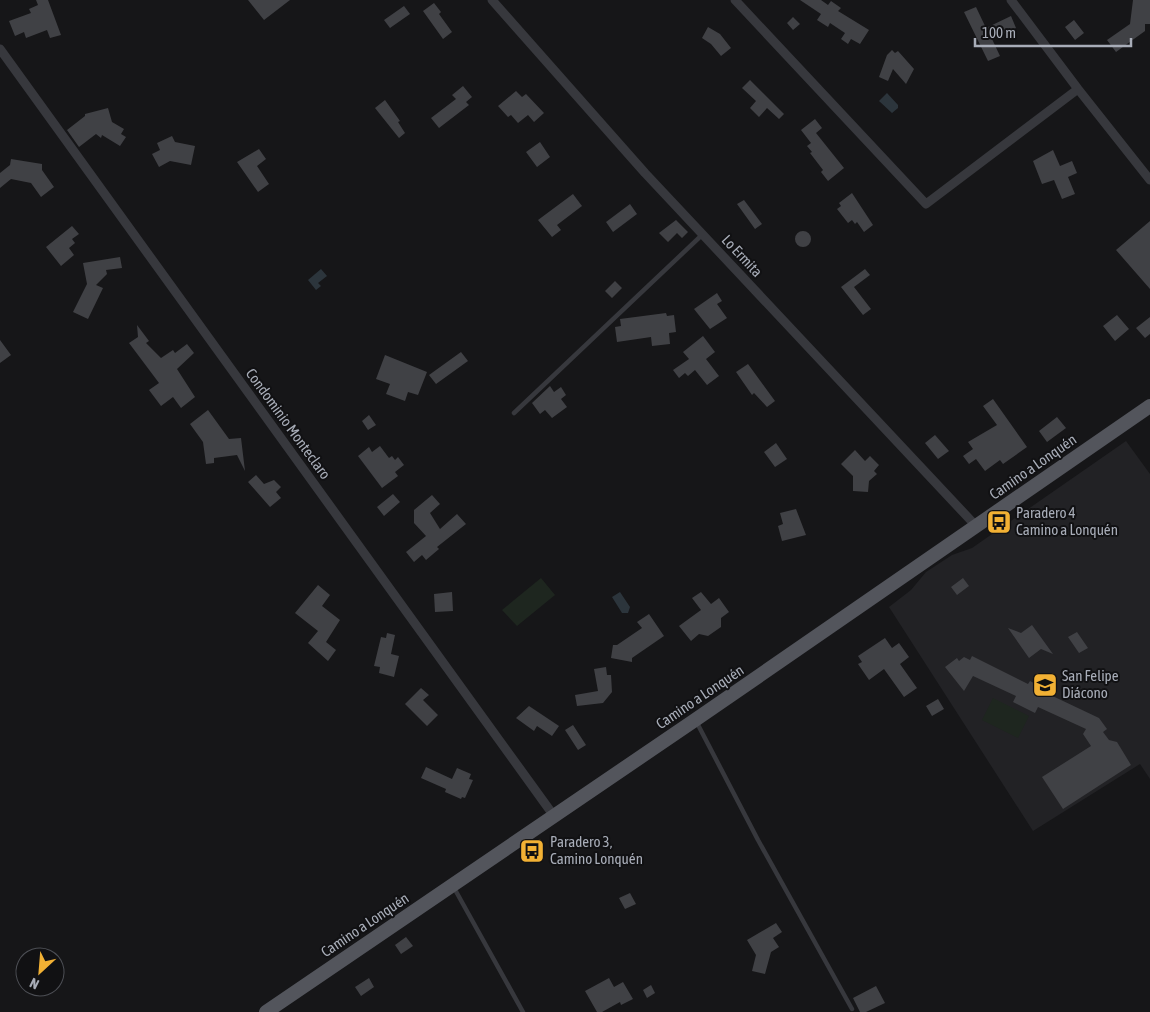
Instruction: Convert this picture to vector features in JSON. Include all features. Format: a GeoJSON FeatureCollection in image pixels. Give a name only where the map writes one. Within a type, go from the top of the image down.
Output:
{"type":"FeatureCollection","features":[{"type":"Feature","properties":{"kind":"main road","name":"Camino a Lonquén"},"geometry":{"type":"LineString","coordinates":[[266,1012],[695,720],[1150,406]]}},
{"type":"Feature","properties":{"kind":"street","name":"Lo Ermita"},"geometry":{"type":"LineString","coordinates":[[492,0],[645,173],[977,526]]}},
{"type":"Feature","properties":{"kind":"street"},"geometry":{"type":"LineString","coordinates":[[736,0],[926,204],[1078,89]]}},
{"type":"Feature","properties":{"kind":"street"},"geometry":{"type":"LineString","coordinates":[[1011,0],[1150,180]]}},
{"type":"Feature","properties":{"kind":"street","name":"Condominio Monteclaro"},"geometry":{"type":"LineString","coordinates":[[0,49],[554,816]]}},
{"type":"Feature","properties":{"kind":"lane"},"geometry":{"type":"LineString","coordinates":[[514,413],[703,234]]}},
{"type":"Feature","properties":{"kind":"lane"},"geometry":{"type":"LineString","coordinates":[[695,720],[758,840],[852,1009]]}},
{"type":"Feature","properties":{"kind":"lane"},"geometry":{"type":"LineString","coordinates":[[452,885],[523,1012]]}},
{"type":"Feature","properties":{"kind":"shaded area"},"geometry":{"type":"Polygon","coordinates":[[[887,93],[898,105],[898,108],[892,113],[879,101],[887,93]]]}},
{"type":"Feature","properties":{"kind":"shaded area"},"geometry":{"type":"Polygon","coordinates":[[[321,269],[327,276],[318,283],[321,286],[316,290],[308,280],[321,269]]]}},
{"type":"Feature","properties":{"kind":"shaded area","name":"San Felipe Diácono"},"geometry":{"type":"Polygon","coordinates":[[[1126,441],[1150,474],[1150,779],[1140,764],[1033,831],[889,607],[911,590],[926,572],[952,555],[972,548],[1126,441]]]}},
{"type":"Feature","properties":{"kind":"shaded area"},"geometry":{"type":"Polygon","coordinates":[[[541,578],[555,595],[517,626],[502,610],[541,578]]]}},
{"type":"Feature","properties":{"kind":"shaded area"},"geometry":{"type":"Polygon","coordinates":[[[620,592],[630,607],[628,613],[622,613],[612,597],[620,592]]]}},
{"type":"Feature","properties":{"kind":"shaded area"},"geometry":{"type":"Polygon","coordinates":[[[993,698],[1029,716],[1018,738],[982,720],[993,698]]]}},
{"type":"Feature","properties":{"kind":"building"},"geometry":{"type":"Polygon","coordinates":[[[36,0],[48,0],[61,35],[50,38],[47,30],[26,38],[24,32],[15,36],[9,21],[31,13],[29,9],[38,5],[36,0]]]}},
{"type":"Feature","properties":{"kind":"building"},"geometry":{"type":"Polygon","coordinates":[[[248,0],[290,0],[264,20],[248,0]]]}},
{"type":"Feature","properties":{"kind":"building"},"geometry":{"type":"Polygon","coordinates":[[[800,0],[821,0],[828,5],[831,1],[841,8],[838,11],[869,30],[860,44],[851,39],[848,44],[841,39],[845,33],[830,23],[828,27],[817,20],[821,14],[800,0]]]}},
{"type":"Feature","properties":{"kind":"building"},"geometry":{"type":"Polygon","coordinates":[[[1133,0],[1150,0],[1150,24],[1145,24],[1145,31],[1116,52],[1107,40],[1130,24],[1133,0]]]}},
{"type":"Feature","properties":{"kind":"building"},"geometry":{"type":"Polygon","coordinates":[[[434,3],[441,12],[439,14],[452,32],[443,39],[423,11],[434,3]]]}},
{"type":"Feature","properties":{"kind":"building"},"geometry":{"type":"Polygon","coordinates":[[[404,6],[410,14],[390,28],[384,20],[404,6]]]}},
{"type":"Feature","properties":{"kind":"building"},"geometry":{"type":"Polygon","coordinates":[[[976,7],[986,28],[1011,16],[1016,28],[992,39],[1000,56],[988,61],[964,12],[976,7]]]}},
{"type":"Feature","properties":{"kind":"building"},"geometry":{"type":"Polygon","coordinates":[[[793,17],[800,24],[793,30],[787,23],[793,17]]]}},
{"type":"Feature","properties":{"kind":"building"},"geometry":{"type":"Polygon","coordinates":[[[1074,20],[1084,33],[1075,40],[1065,27],[1074,20]]]}},
{"type":"Feature","properties":{"kind":"building"},"geometry":{"type":"Polygon","coordinates":[[[708,27],[720,34],[731,48],[721,56],[711,44],[702,38],[708,27]]]}},
{"type":"Feature","properties":{"kind":"building"},"geometry":{"type":"Polygon","coordinates":[[[892,50],[895,53],[898,51],[914,69],[906,84],[893,69],[888,81],[879,77],[887,55],[892,50]]]}},
{"type":"Feature","properties":{"kind":"building"},"geometry":{"type":"Polygon","coordinates":[[[750,80],[784,114],[779,119],[767,108],[759,117],[750,108],[756,101],[742,88],[750,80]]]}},
{"type":"Feature","properties":{"kind":"building"},"geometry":{"type":"Polygon","coordinates":[[[463,86],[472,97],[466,102],[469,105],[439,128],[431,118],[456,99],[452,95],[463,86]]]}},
{"type":"Feature","properties":{"kind":"building"},"geometry":{"type":"Polygon","coordinates":[[[516,91],[522,97],[526,94],[544,113],[534,122],[528,115],[518,123],[511,115],[508,117],[498,106],[516,91]]]}},
{"type":"Feature","properties":{"kind":"building"},"geometry":{"type":"Polygon","coordinates":[[[385,100],[400,121],[398,122],[405,133],[399,138],[375,108],[385,100]]]}},
{"type":"Feature","properties":{"kind":"building"},"geometry":{"type":"Polygon","coordinates":[[[108,108],[112,122],[124,129],[121,134],[126,137],[120,146],[102,135],[101,138],[96,134],[79,147],[67,130],[85,114],[108,108]]]}},
{"type":"Feature","properties":{"kind":"building"},"geometry":{"type":"Polygon","coordinates":[[[815,119],[822,128],[816,133],[844,168],[828,181],[821,172],[823,170],[810,153],[812,152],[807,146],[811,143],[801,130],[815,119]]]}},
{"type":"Feature","properties":{"kind":"building"},"geometry":{"type":"Polygon","coordinates":[[[172,136],[175,142],[195,146],[191,165],[170,161],[159,167],[152,154],[160,150],[157,143],[172,136]]]}},
{"type":"Feature","properties":{"kind":"building"},"geometry":{"type":"Polygon","coordinates":[[[540,142],[550,157],[537,167],[526,152],[540,142]]]}},
{"type":"Feature","properties":{"kind":"building"},"geometry":{"type":"Polygon","coordinates":[[[259,149],[266,159],[257,166],[269,184],[258,192],[237,162],[259,149]]]}},
{"type":"Feature","properties":{"kind":"building"},"geometry":{"type":"Polygon","coordinates":[[[1053,150],[1060,166],[1072,161],[1077,173],[1068,177],[1075,194],[1062,199],[1054,180],[1042,184],[1033,161],[1053,150]]]}},
{"type":"Feature","properties":{"kind":"building"},"geometry":{"type":"Polygon","coordinates":[[[11,159],[42,164],[42,170],[54,187],[41,197],[31,183],[11,179],[0,188],[0,173],[10,165],[11,159]]]}},
{"type":"Feature","properties":{"kind":"building"},"geometry":{"type":"Polygon","coordinates":[[[852,193],[873,225],[864,232],[857,222],[855,224],[852,220],[848,223],[837,209],[841,206],[839,203],[852,193]]]}},
{"type":"Feature","properties":{"kind":"building"},"geometry":{"type":"Polygon","coordinates":[[[573,194],[582,206],[557,225],[561,230],[552,237],[538,220],[573,194]]]}},
{"type":"Feature","properties":{"kind":"building"},"geometry":{"type":"Polygon","coordinates":[[[744,200],[762,224],[755,229],[737,204],[744,200]]]}},
{"type":"Feature","properties":{"kind":"building"},"geometry":{"type":"Polygon","coordinates":[[[630,204],[637,214],[613,232],[606,222],[630,204]]]}},
{"type":"Feature","properties":{"kind":"building"},"geometry":{"type":"Polygon","coordinates":[[[676,220],[688,232],[682,238],[677,233],[668,242],[659,233],[676,220]]]}},
{"type":"Feature","properties":{"kind":"building"},"geometry":{"type":"Polygon","coordinates":[[[1150,221],[1150,289],[1116,250],[1150,221]]]}},
{"type":"Feature","properties":{"kind":"building"},"geometry":{"type":"Polygon","coordinates":[[[72,226],[79,234],[72,239],[75,243],[69,248],[74,255],[61,266],[46,247],[72,226]]]}},
{"type":"Feature","properties":{"kind":"building"},"geometry":{"type":"Polygon","coordinates":[[[800,231],[806,231],[811,236],[809,245],[800,247],[795,242],[795,236],[800,231]]]}},
{"type":"Feature","properties":{"kind":"building"},"geometry":{"type":"Polygon","coordinates":[[[120,257],[122,268],[106,270],[107,274],[96,285],[103,288],[88,319],[73,312],[87,284],[83,263],[120,257]]]}},
{"type":"Feature","properties":{"kind":"building"},"geometry":{"type":"Polygon","coordinates":[[[865,269],[870,275],[854,287],[871,309],[863,315],[841,287],[865,269]]]}},
{"type":"Feature","properties":{"kind":"building"},"geometry":{"type":"Polygon","coordinates":[[[615,281],[622,288],[612,298],[605,291],[615,281]]]}},
{"type":"Feature","properties":{"kind":"building"},"geometry":{"type":"Polygon","coordinates":[[[717,293],[722,301],[717,304],[727,318],[710,329],[694,309],[717,293]]]}},
{"type":"Feature","properties":{"kind":"building"},"geometry":{"type":"Polygon","coordinates":[[[666,313],[667,316],[674,315],[676,332],[669,333],[670,344],[652,346],[651,337],[617,342],[615,327],[621,326],[620,319],[666,313]]]}},
{"type":"Feature","properties":{"kind":"building"},"geometry":{"type":"Polygon","coordinates":[[[1117,315],[1129,329],[1115,341],[1103,326],[1117,315]]]}},
{"type":"Feature","properties":{"kind":"building"},"geometry":{"type":"Polygon","coordinates":[[[1150,317],[1150,334],[1145,338],[1136,328],[1150,317]]]}},
{"type":"Feature","properties":{"kind":"building"},"geometry":{"type":"Polygon","coordinates":[[[137,325],[149,341],[146,343],[161,358],[173,350],[175,353],[187,344],[194,353],[177,369],[195,397],[181,408],[173,397],[161,406],[149,390],[159,383],[129,343],[138,337],[137,325]]]}},
{"type":"Feature","properties":{"kind":"building"},"geometry":{"type":"Polygon","coordinates":[[[703,336],[715,352],[706,359],[719,376],[707,385],[695,370],[688,376],[685,373],[679,378],[673,370],[689,359],[683,352],[703,336]]]}},
{"type":"Feature","properties":{"kind":"building"},"geometry":{"type":"Polygon","coordinates":[[[0,340],[11,355],[0,363],[0,340]]]}},
{"type":"Feature","properties":{"kind":"building"},"geometry":{"type":"Polygon","coordinates":[[[461,352],[468,361],[436,384],[429,375],[461,352]]]}},
{"type":"Feature","properties":{"kind":"building"},"geometry":{"type":"Polygon","coordinates":[[[385,355],[427,372],[418,395],[408,392],[405,401],[386,394],[390,384],[376,379],[385,355]]]}},
{"type":"Feature","properties":{"kind":"building"},"geometry":{"type":"Polygon","coordinates":[[[748,364],[775,401],[767,407],[754,393],[752,395],[736,372],[748,364]]]}},
{"type":"Feature","properties":{"kind":"building"},"geometry":{"type":"Polygon","coordinates":[[[550,386],[554,392],[561,387],[566,395],[561,399],[567,407],[552,418],[545,410],[540,414],[532,403],[550,386]]]}},
{"type":"Feature","properties":{"kind":"building"},"geometry":{"type":"Polygon","coordinates":[[[993,399],[1027,447],[1003,464],[1000,460],[985,471],[976,459],[969,464],[963,456],[973,449],[968,442],[997,425],[983,406],[993,399]]]}},
{"type":"Feature","properties":{"kind":"building"},"geometry":{"type":"Polygon","coordinates":[[[208,410],[229,439],[241,438],[245,471],[237,455],[214,458],[214,463],[206,464],[203,442],[190,424],[208,410]]]}},
{"type":"Feature","properties":{"kind":"building"},"geometry":{"type":"Polygon","coordinates":[[[369,415],[376,425],[368,430],[362,421],[369,415]]]}},
{"type":"Feature","properties":{"kind":"building"},"geometry":{"type":"Polygon","coordinates":[[[1057,417],[1066,428],[1047,442],[1039,431],[1057,417]]]}},
{"type":"Feature","properties":{"kind":"building"},"geometry":{"type":"Polygon","coordinates":[[[935,435],[949,451],[938,459],[925,443],[935,435]]]}},
{"type":"Feature","properties":{"kind":"building"},"geometry":{"type":"Polygon","coordinates":[[[776,443],[787,459],[775,467],[764,452],[776,443]]]}},
{"type":"Feature","properties":{"kind":"building"},"geometry":{"type":"Polygon","coordinates":[[[380,446],[389,458],[392,456],[395,460],[398,457],[404,465],[395,472],[398,476],[382,488],[358,456],[369,447],[372,452],[380,446]]]}},
{"type":"Feature","properties":{"kind":"building"},"geometry":{"type":"Polygon","coordinates":[[[855,450],[865,461],[870,456],[879,465],[874,471],[877,474],[869,481],[868,492],[853,491],[853,476],[841,464],[855,450]]]}},
{"type":"Feature","properties":{"kind":"building"},"geometry":{"type":"Polygon","coordinates":[[[256,475],[264,484],[274,480],[281,487],[276,492],[281,498],[270,507],[248,482],[256,475]]]}},
{"type":"Feature","properties":{"kind":"building"},"geometry":{"type":"Polygon","coordinates":[[[393,494],[400,502],[384,516],[377,507],[393,494]]]}},
{"type":"Feature","properties":{"kind":"building"},"geometry":{"type":"Polygon","coordinates":[[[432,495],[440,504],[430,513],[440,529],[457,514],[466,524],[437,547],[439,549],[426,560],[422,555],[414,562],[406,552],[426,536],[414,523],[414,510],[432,495]]]}},
{"type":"Feature","properties":{"kind":"building"},"geometry":{"type":"Polygon","coordinates":[[[796,509],[806,535],[782,541],[778,526],[783,524],[780,513],[796,509]]]}},
{"type":"Feature","properties":{"kind":"building"},"geometry":{"type":"Polygon","coordinates":[[[963,578],[969,586],[957,595],[951,587],[963,578]]]}},
{"type":"Feature","properties":{"kind":"building"},"geometry":{"type":"Polygon","coordinates":[[[318,585],[330,595],[322,606],[340,620],[326,642],[336,650],[328,661],[308,643],[318,631],[295,613],[318,585]]]}},
{"type":"Feature","properties":{"kind":"building"},"geometry":{"type":"Polygon","coordinates":[[[452,592],[453,611],[435,612],[434,594],[452,592]]]}},
{"type":"Feature","properties":{"kind":"building"},"geometry":{"type":"Polygon","coordinates":[[[701,592],[711,604],[719,598],[729,612],[721,618],[721,627],[708,636],[699,634],[691,641],[679,626],[701,610],[692,598],[701,592]]]}},
{"type":"Feature","properties":{"kind":"building"},"geometry":{"type":"Polygon","coordinates":[[[649,614],[664,636],[632,658],[632,662],[611,658],[613,645],[617,645],[642,628],[637,622],[649,614]]]}},
{"type":"Feature","properties":{"kind":"building"},"geometry":{"type":"Polygon","coordinates":[[[1032,625],[1053,654],[1041,649],[1029,658],[1008,628],[1021,633],[1032,625]]]}},
{"type":"Feature","properties":{"kind":"building"},"geometry":{"type":"Polygon","coordinates":[[[1077,632],[1088,648],[1079,653],[1068,637],[1077,632]]]}},
{"type":"Feature","properties":{"kind":"building"},"geometry":{"type":"Polygon","coordinates":[[[387,633],[395,635],[391,654],[399,656],[394,677],[379,673],[380,667],[374,666],[381,637],[386,638],[387,633]]]}},
{"type":"Feature","properties":{"kind":"building"},"geometry":{"type":"Polygon","coordinates":[[[885,638],[892,648],[899,643],[909,657],[900,664],[917,688],[904,697],[884,669],[869,680],[858,664],[862,662],[858,656],[885,638]]]}},
{"type":"Feature","properties":{"kind":"building"},"geometry":{"type":"Polygon","coordinates":[[[972,656],[1028,684],[1030,681],[1044,688],[1042,691],[1099,718],[1107,729],[1103,732],[1109,740],[1117,742],[1131,765],[1063,809],[1042,777],[1091,746],[1083,734],[1086,729],[1038,707],[1035,713],[1013,702],[1016,696],[973,676],[964,691],[945,667],[957,658],[959,661],[964,657],[970,660],[972,656]]]}},
{"type":"Feature","properties":{"kind":"building"},"geometry":{"type":"Polygon","coordinates":[[[606,667],[607,675],[611,675],[612,692],[603,703],[577,706],[575,695],[598,691],[594,669],[606,667]]]}},
{"type":"Feature","properties":{"kind":"building"},"geometry":{"type":"Polygon","coordinates":[[[421,688],[429,695],[423,700],[438,715],[427,726],[405,704],[421,688]]]}},
{"type":"Feature","properties":{"kind":"building"},"geometry":{"type":"Polygon","coordinates":[[[938,699],[944,709],[932,716],[926,706],[938,699]]]}},
{"type":"Feature","properties":{"kind":"building"},"geometry":{"type":"Polygon","coordinates":[[[529,706],[559,726],[552,736],[537,726],[534,731],[516,718],[529,706]]]}},
{"type":"Feature","properties":{"kind":"building"},"geometry":{"type":"Polygon","coordinates":[[[573,725],[586,745],[578,750],[565,730],[573,725]]]}},
{"type":"Feature","properties":{"kind":"building"},"geometry":{"type":"Polygon","coordinates":[[[426,767],[452,779],[457,768],[471,774],[469,779],[473,780],[465,798],[462,797],[461,799],[445,792],[446,789],[421,778],[426,767]]]}},
{"type":"Feature","properties":{"kind":"building"},"geometry":{"type":"Polygon","coordinates":[[[630,893],[636,904],[625,909],[619,898],[630,893]]]}},
{"type":"Feature","properties":{"kind":"building"},"geometry":{"type":"Polygon","coordinates":[[[776,923],[782,932],[773,938],[779,947],[771,952],[765,974],[752,971],[756,955],[747,940],[776,923]]]}},
{"type":"Feature","properties":{"kind":"building"},"geometry":{"type":"Polygon","coordinates":[[[406,937],[413,946],[401,954],[395,945],[406,937]]]}},
{"type":"Feature","properties":{"kind":"building"},"geometry":{"type":"Polygon","coordinates":[[[369,978],[374,987],[361,996],[355,987],[369,978]]]}},
{"type":"Feature","properties":{"kind":"building"},"geometry":{"type":"Polygon","coordinates":[[[609,978],[614,987],[623,982],[633,999],[621,1005],[620,1002],[602,1012],[597,1012],[585,991],[609,978]]]}},
{"type":"Feature","properties":{"kind":"building"},"geometry":{"type":"Polygon","coordinates":[[[651,985],[655,993],[647,998],[643,990],[651,985]]]}},
{"type":"Feature","properties":{"kind":"building"},"geometry":{"type":"Polygon","coordinates":[[[876,986],[885,1003],[866,1012],[860,1012],[853,998],[876,986]]]}},
{"type":"Feature","properties":{"kind":"place","name":"Paradero 4 Camino a Lonquén"},"geometry":{"type":"Point","coordinates":[999,522]}},
{"type":"Feature","properties":{"kind":"place","name":"San Felipe Diácono"},"geometry":{"type":"Point","coordinates":[1045,685]}},
{"type":"Feature","properties":{"kind":"place","name":"Paradero 3, Camino Lonquén"},"geometry":{"type":"Point","coordinates":[532,851]}}]}
